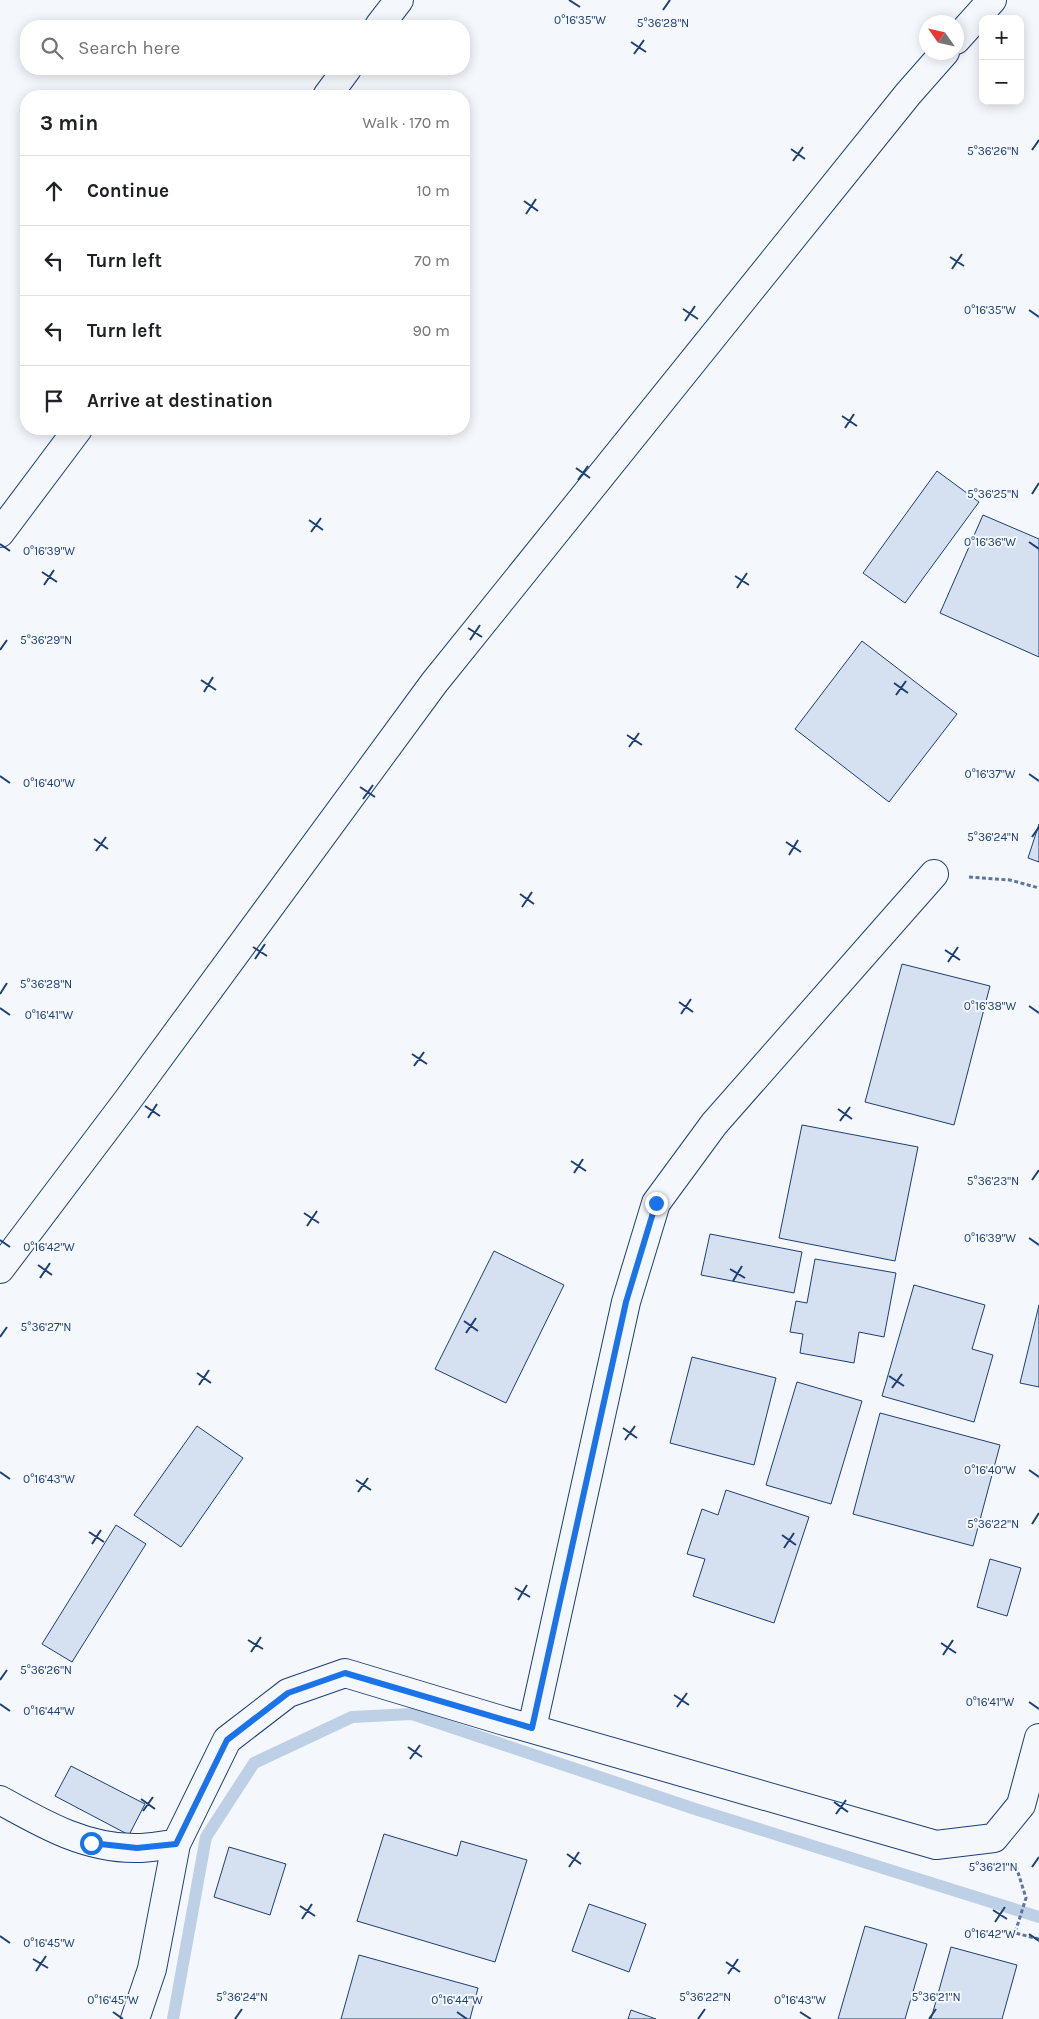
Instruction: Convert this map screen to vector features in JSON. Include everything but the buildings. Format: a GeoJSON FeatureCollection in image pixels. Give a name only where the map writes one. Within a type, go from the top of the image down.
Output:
{"type":"FeatureCollection","features":[{"type":"Feature","properties":{"kind":"street"},"geometry":{"type":"LineString","coordinates":[[384,20],[399,0]]}},
{"type":"Feature","properties":{"kind":"street"},"geometry":{"type":"LineString","coordinates":[[964,31],[992,0]]}},
{"type":"Feature","properties":{"kind":"street"},"geometry":{"type":"LineString","coordinates":[[0,1269],[127,1101],[434,683],[908,94],[938,60]]}},
{"type":"Feature","properties":{"kind":"street"},"geometry":{"type":"LineString","coordinates":[[331,90],[343,75]]}},
{"type":"Feature","properties":{"kind":"street"},"geometry":{"type":"LineString","coordinates":[[0,533],[74,435]]}},
{"type":"Feature","properties":{"kind":"street"},"geometry":{"type":"LineString","coordinates":[[532,1728],[626,1302],[656,1203],[714,1124],[934,874]]}},
{"type":"Feature","properties":{"kind":"street"},"geometry":{"type":"LineString","coordinates":[[135,2019],[152,1969],[176,1844],[227,1740],[288,1693],[345,1673],[936,1845],[994,1838],[1020,1805],[1039,1738]]}},
{"type":"Feature","properties":{"kind":"street"},"geometry":{"type":"LineString","coordinates":[[0,1800],[49,1827],[91,1843],[137,1848],[176,1844]]}},
{"type":"Feature","properties":{"kind":"path"},"geometry":{"type":"LineString","coordinates":[[934,874],[1010,880],[1039,888]]}},
{"type":"Feature","properties":{"kind":"path"},"geometry":{"type":"LineString","coordinates":[[1026,1898],[1015,1933],[1039,1939]]}},
{"type":"Feature","properties":{"kind":"waterway"},"geometry":{"type":"LineString","coordinates":[[173,2019],[206,1837],[254,1763],[352,1717],[412,1714],[695,1809],[1039,1917]]}},
{"type":"Feature","properties":{"kind":"route"},"geometry":{"type":"LineString","coordinates":[[91,1843],[137,1848],[176,1844],[227,1740],[288,1693],[345,1673],[532,1728],[626,1302],[656,1203]]}}]}
